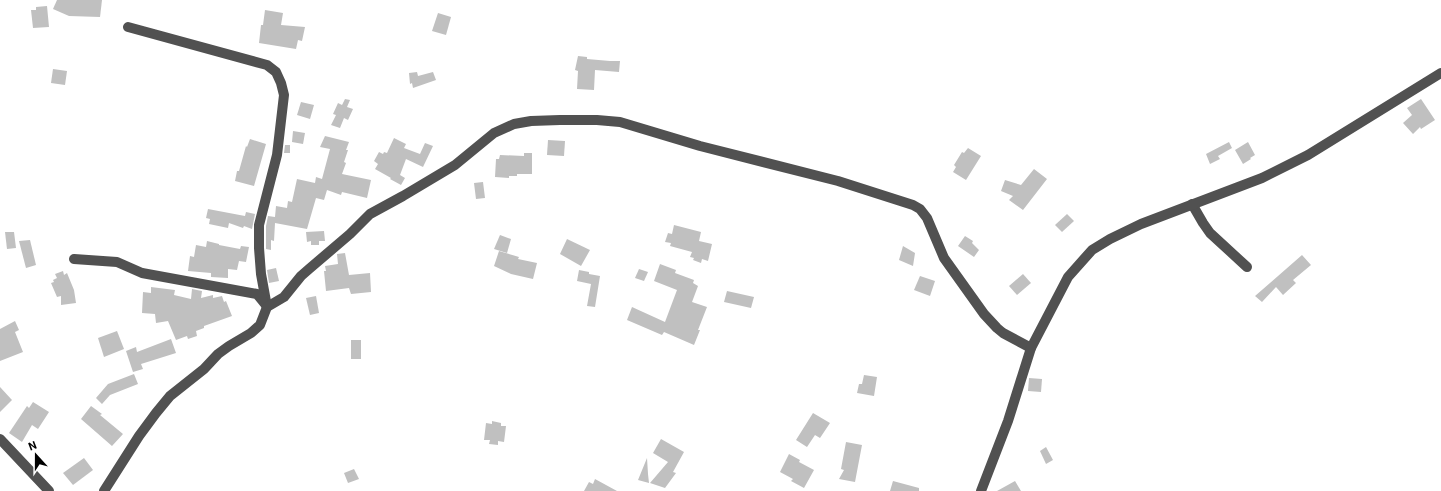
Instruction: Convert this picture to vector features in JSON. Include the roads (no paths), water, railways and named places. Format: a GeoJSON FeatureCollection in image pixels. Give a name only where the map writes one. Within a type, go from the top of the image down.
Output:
{"type":"FeatureCollection","features":[{"type":"Feature","properties":{"kind":"street"},"geometry":{"type":"LineString","coordinates":[[104,491],[140,436],[170,396],[204,369],[218,354],[251,333],[260,325],[267,307],[261,274],[259,225],[277,155],[284,95],[276,72],[267,65],[128,28]]}},
{"type":"Feature","properties":{"kind":"street"},"geometry":{"type":"LineString","coordinates":[[981,491],[1008,421],[1031,348],[1068,277],[1092,250],[1110,238],[1141,224],[1262,178],[1308,155],[1441,73]]}},
{"type":"Feature","properties":{"kind":"street"},"geometry":{"type":"LineString","coordinates":[[267,307],[284,297],[301,276],[350,234],[370,214],[455,165],[494,133],[514,124],[531,121],[607,120],[620,122],[700,146],[816,175],[912,205],[920,209],[927,218],[944,258],[984,314],[996,328],[1031,348]]}},
{"type":"Feature","properties":{"kind":"street"},"geometry":{"type":"LineString","coordinates":[[1192,204],[1210,232],[1247,267]]}},
{"type":"Feature","properties":{"kind":"street"},"geometry":{"type":"LineString","coordinates":[[74,259],[117,262],[142,273],[257,294],[267,307]]}},
{"type":"Feature","properties":{"kind":"street"},"geometry":{"type":"LineString","coordinates":[[0,439],[49,491]]}}]}
